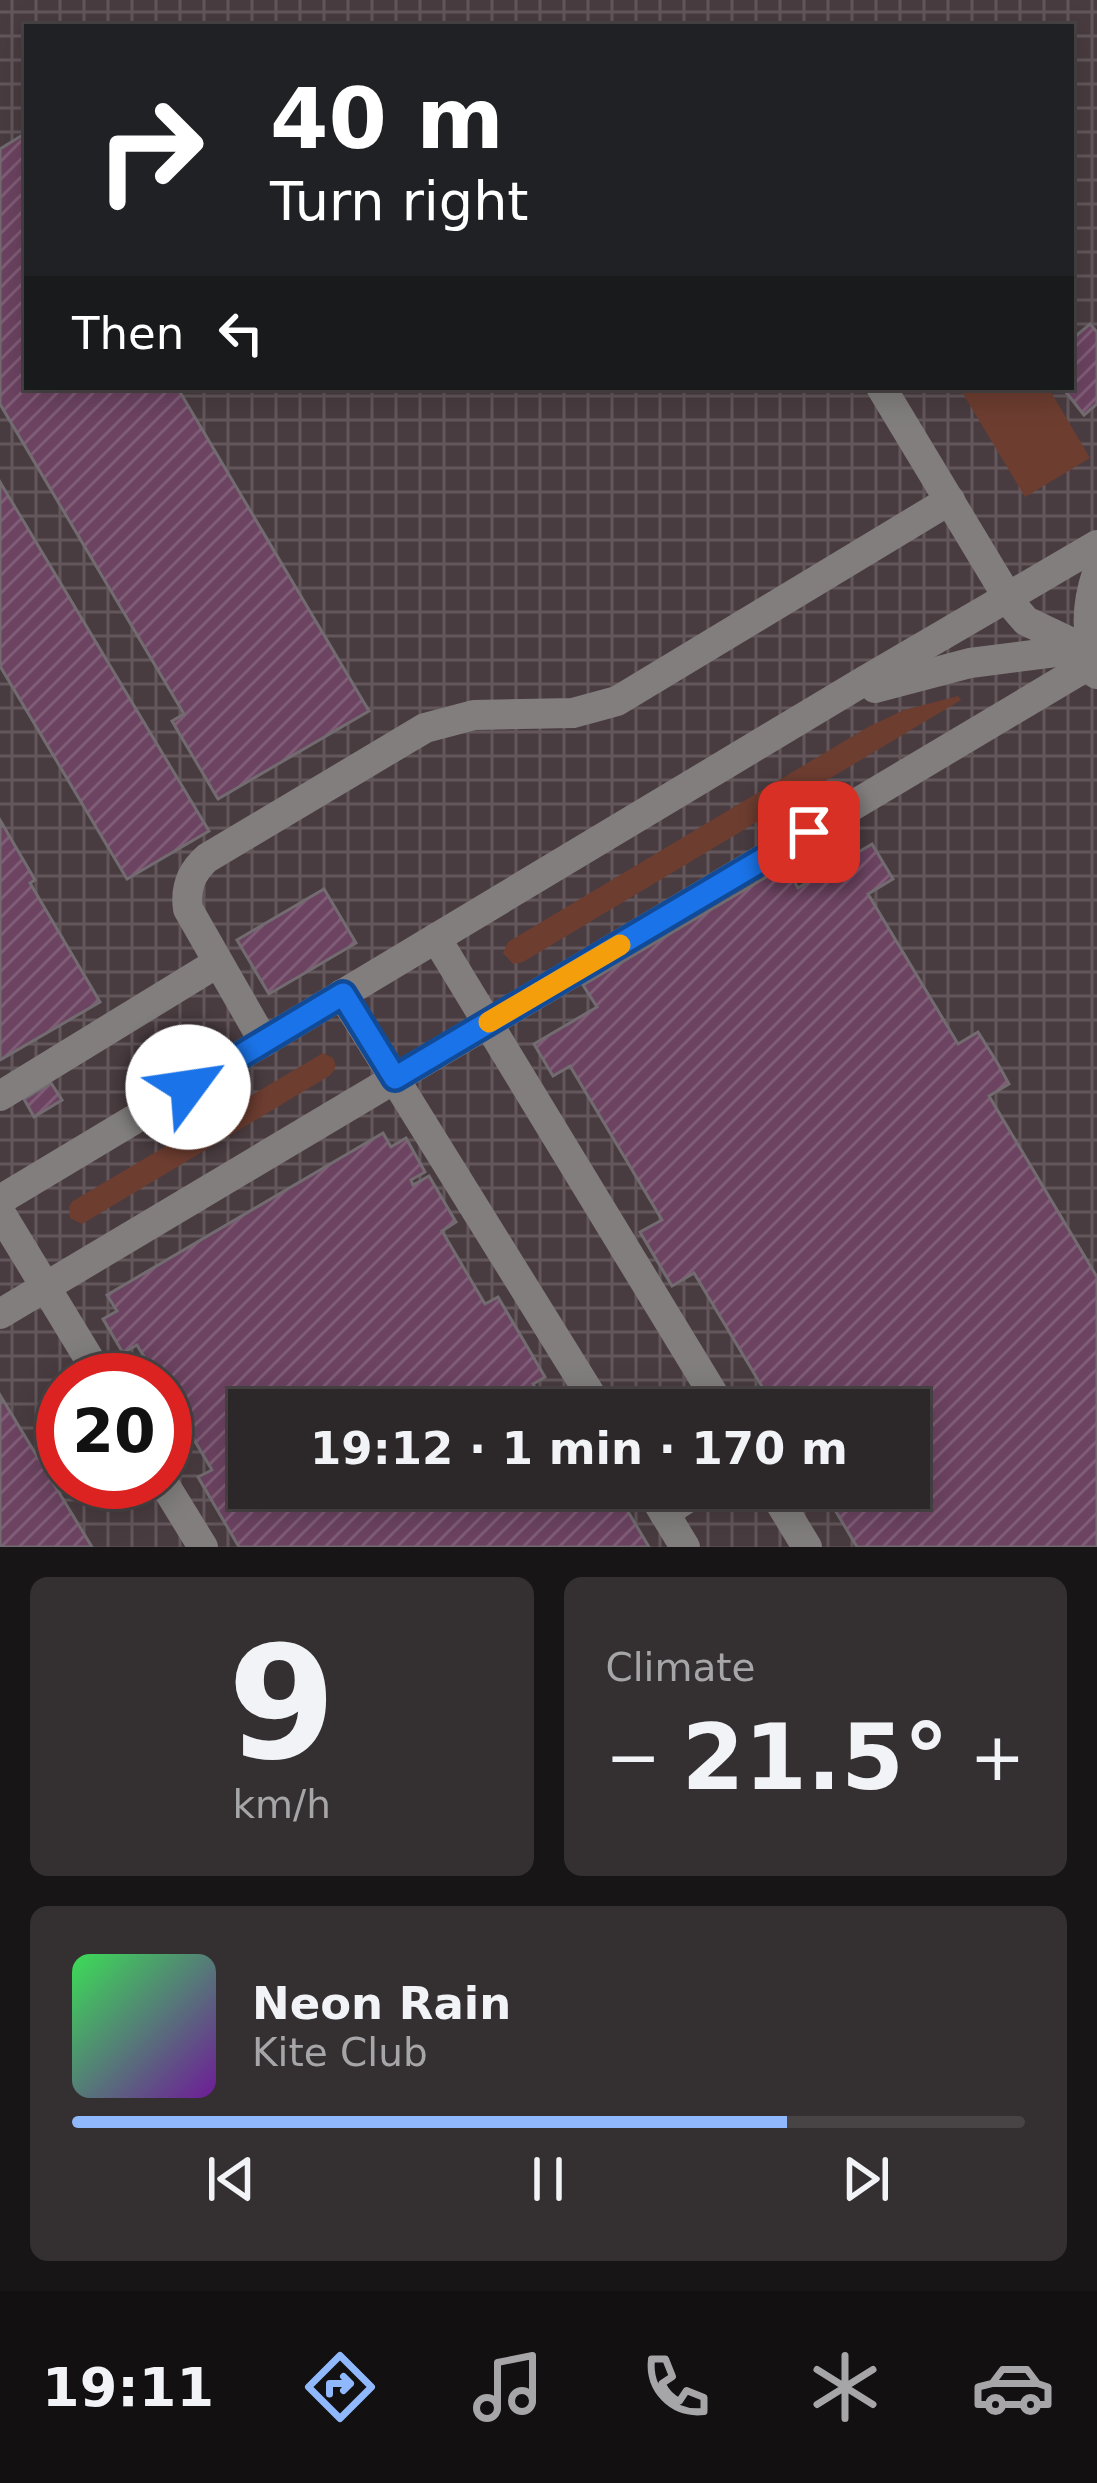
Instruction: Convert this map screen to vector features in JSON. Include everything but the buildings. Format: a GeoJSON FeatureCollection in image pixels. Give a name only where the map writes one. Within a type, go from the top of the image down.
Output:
{"type":"FeatureCollection","features":[{"type":"Feature","properties":{"kind":"lane"},"geometry":{"type":"LineString","coordinates":[[883,390],[1027,621],[1093,658]]}},
{"type":"Feature","properties":{"kind":"lane"},"geometry":{"type":"LineString","coordinates":[[264,1042],[191,919],[186,897],[192,876],[207,858],[425,728],[474,715],[573,713],[616,700],[950,500]]}},
{"type":"Feature","properties":{"kind":"lane"},"geometry":{"type":"LineString","coordinates":[[0,1200],[1097,545]]}},
{"type":"Feature","properties":{"kind":"lane"},"geometry":{"type":"LineString","coordinates":[[1011,595],[1095,590],[1089,631],[1093,658]]}},
{"type":"Feature","properties":{"kind":"lane"},"geometry":{"type":"LineString","coordinates":[[809,715],[872,689],[937,670],[1004,658],[1093,658]]}},
{"type":"Feature","properties":{"kind":"lane"},"geometry":{"type":"LineString","coordinates":[[0,1314],[1093,658]]}},
{"type":"Feature","properties":{"kind":"lane"},"geometry":{"type":"LineString","coordinates":[[436,938],[710,1389]]}},
{"type":"Feature","properties":{"kind":"lane"},"geometry":{"type":"LineString","coordinates":[[0,1096],[217,962]]}},
{"type":"Feature","properties":{"kind":"lane"},"geometry":{"type":"LineString","coordinates":[[343,994],[587,1389]]}},
{"type":"Feature","properties":{"kind":"lane"},"geometry":{"type":"LineString","coordinates":[[0,1212],[85,1353]]}},
{"type":"Feature","properties":{"kind":"lane"},"geometry":{"type":"LineString","coordinates":[[180,1509],[203,1547]]}},
{"type":"Feature","properties":{"kind":"lane"},"geometry":{"type":"LineString","coordinates":[[662,1509],[685,1547]]}},
{"type":"Feature","properties":{"kind":"lane"},"geometry":{"type":"LineString","coordinates":[[784,1509],[807,1547]]}},
{"type":"Feature","properties":{"kind":"shaded area"},"geometry":{"type":"Polygon","coordinates":[[[0,0],[1097,0],[1097,1547],[0,1547],[0,0]]]}},
{"type":"Feature","properties":{"kind":"shaded area"},"geometry":{"type":"Polygon","coordinates":[[[961,390],[1050,390],[1090,458],[1025,497],[961,390]]]}},
{"type":"Feature","properties":{"kind":"shaded area"},"geometry":{"type":"Polygon","coordinates":[[[958,696],[961,700],[523,962],[513,964],[503,953],[508,942],[868,727],[904,710],[958,696]]]}},
{"type":"Feature","properties":{"kind":"shaded area"},"geometry":{"type":"Polygon","coordinates":[[[323,1053],[335,1063],[329,1076],[82,1224],[70,1218],[73,1201],[323,1053]]]}},
{"type":"Feature","properties":{"kind":"slow traffic"},"geometry":{"type":"LineString","coordinates":[[489,1022],[620,945]]}},
{"type":"Feature","properties":{"kind":"route"},"geometry":{"type":"LineString","coordinates":[[188,1087],[343,994],[395,1078],[809,832]]}}]}
